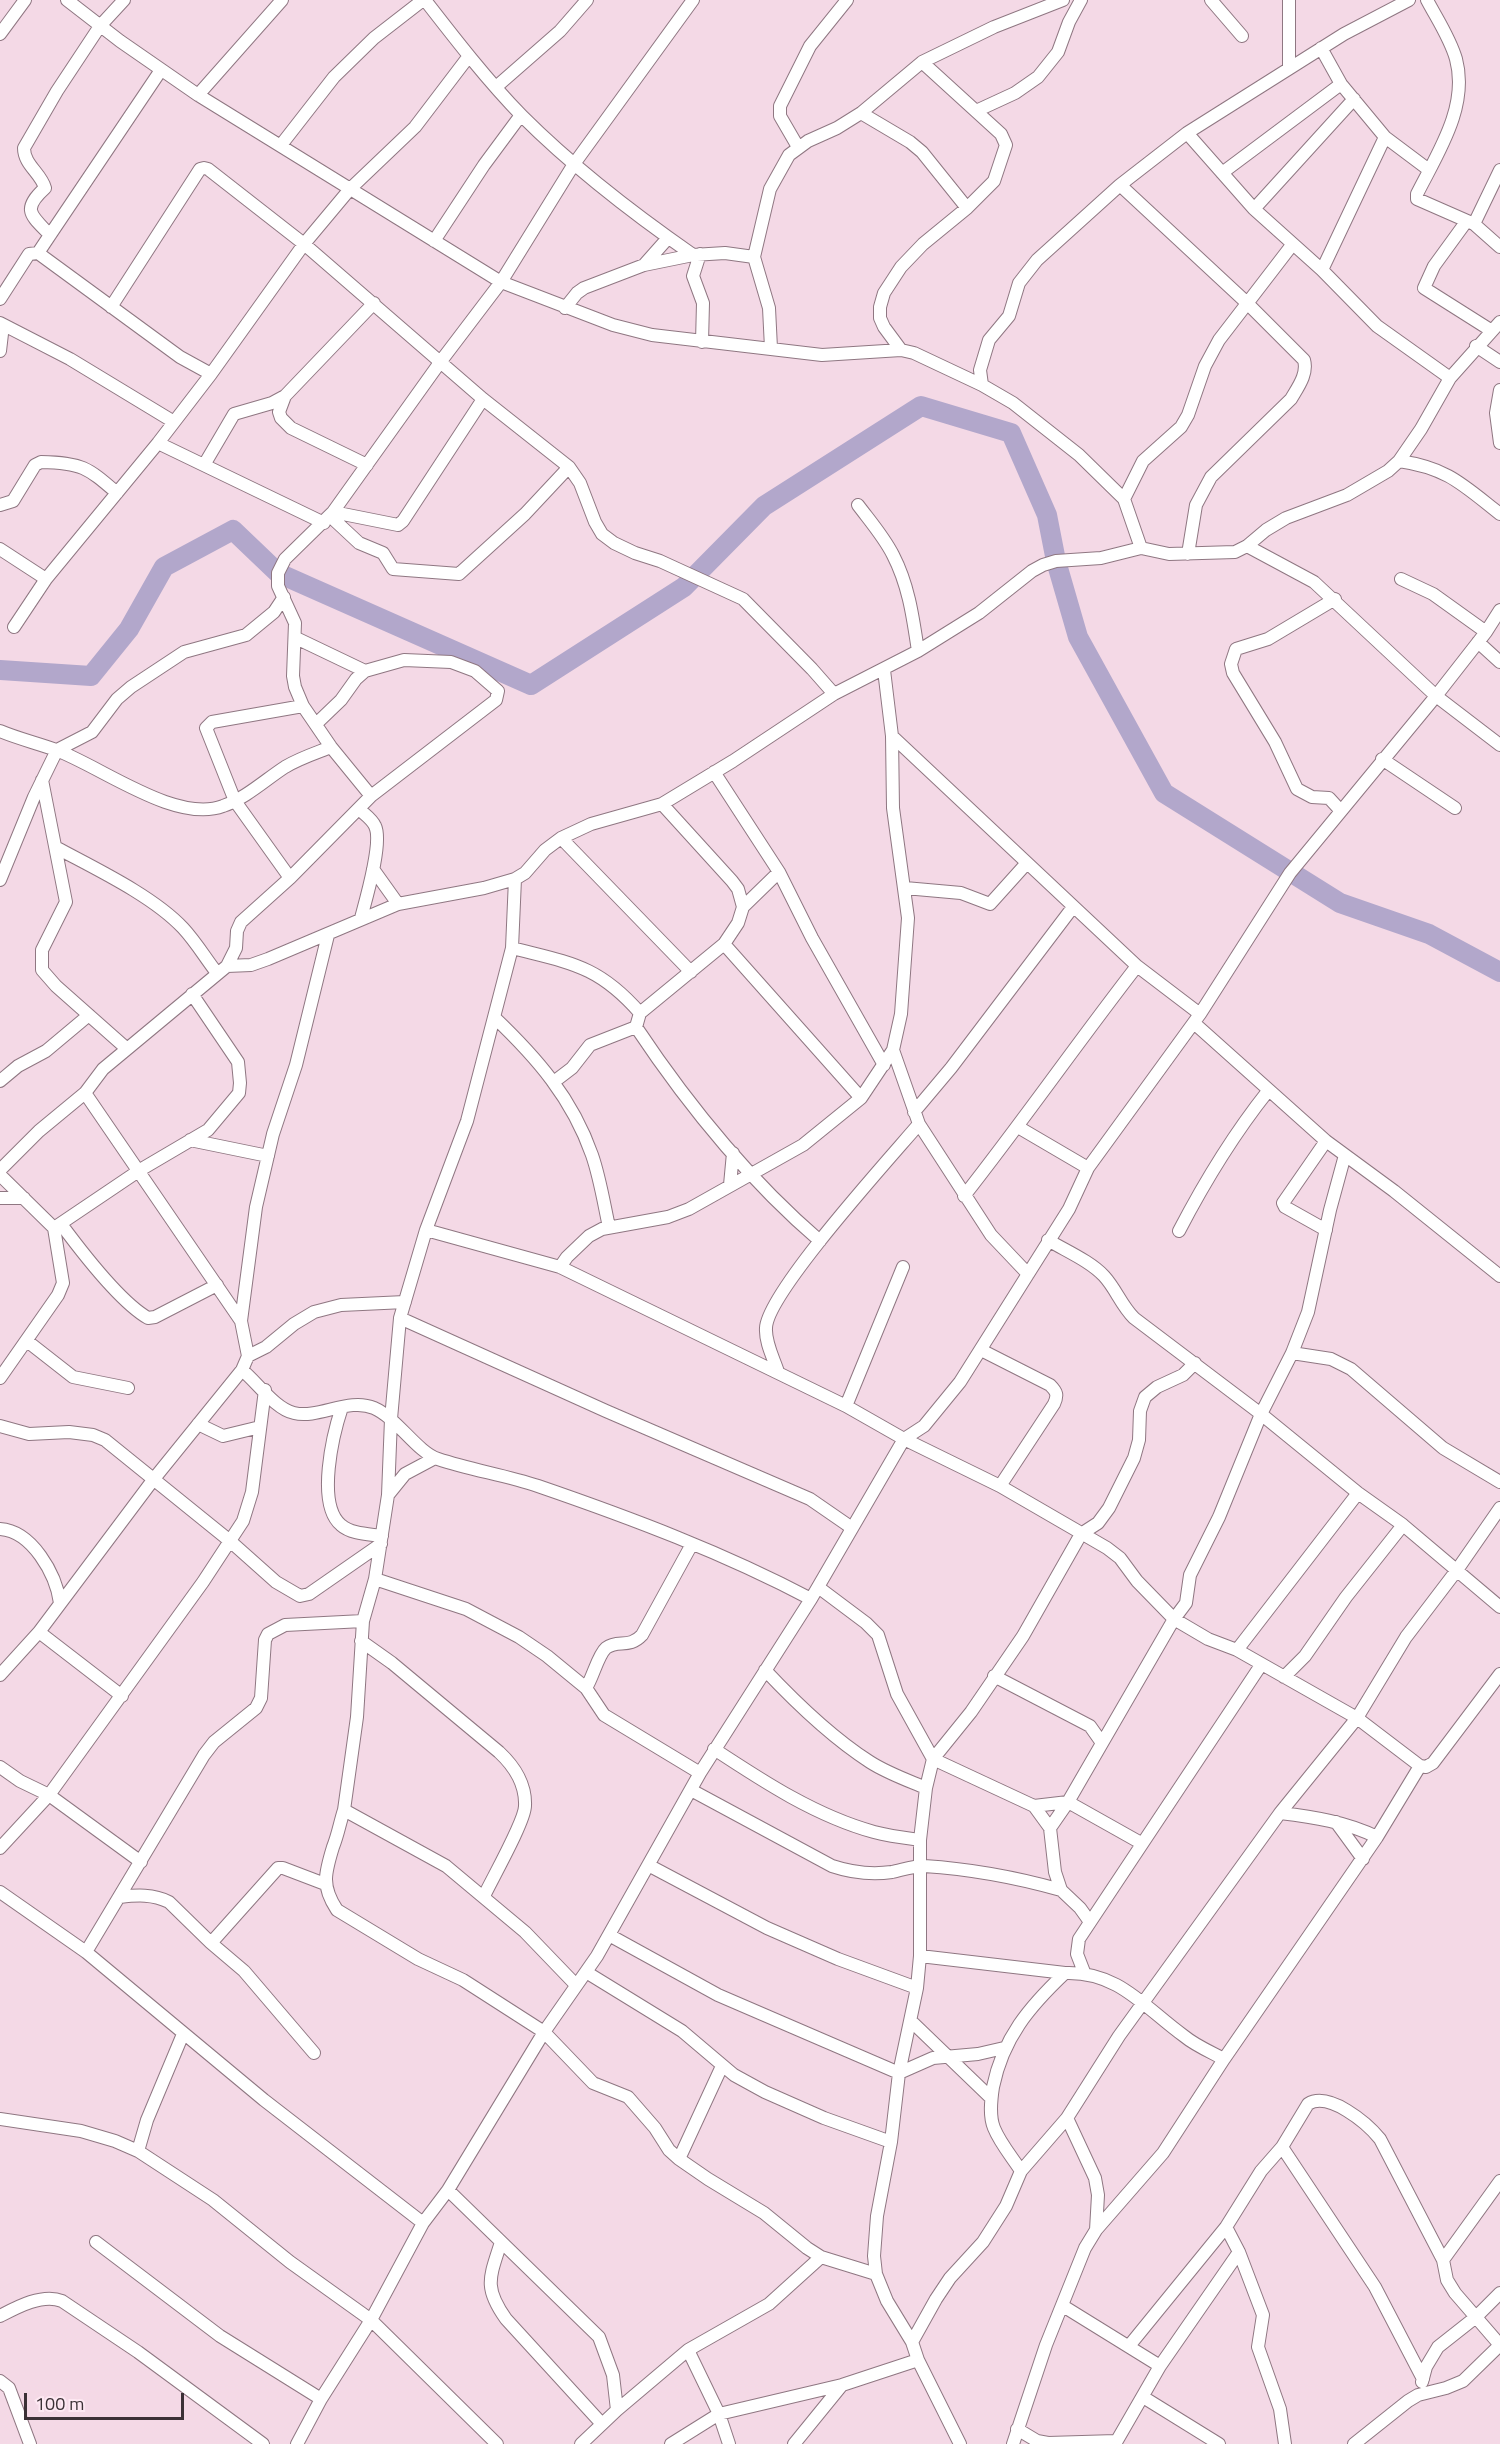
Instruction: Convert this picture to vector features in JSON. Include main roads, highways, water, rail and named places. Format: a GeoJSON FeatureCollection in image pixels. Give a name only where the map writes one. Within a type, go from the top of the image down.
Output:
{"type":"FeatureCollection","features":[{"type":"Feature","properties":{"kind":"waterway"},"geometry":{"type":"LineString","coordinates":[[0,670],[91,676],[129,629],[164,567],[233,530],[278,573],[531,685],[684,587],[764,506],[921,406],[1011,433],[1047,515],[1056,561],[1078,637],[1164,793],[1340,903],[1429,934],[1500,972]]}}]}
